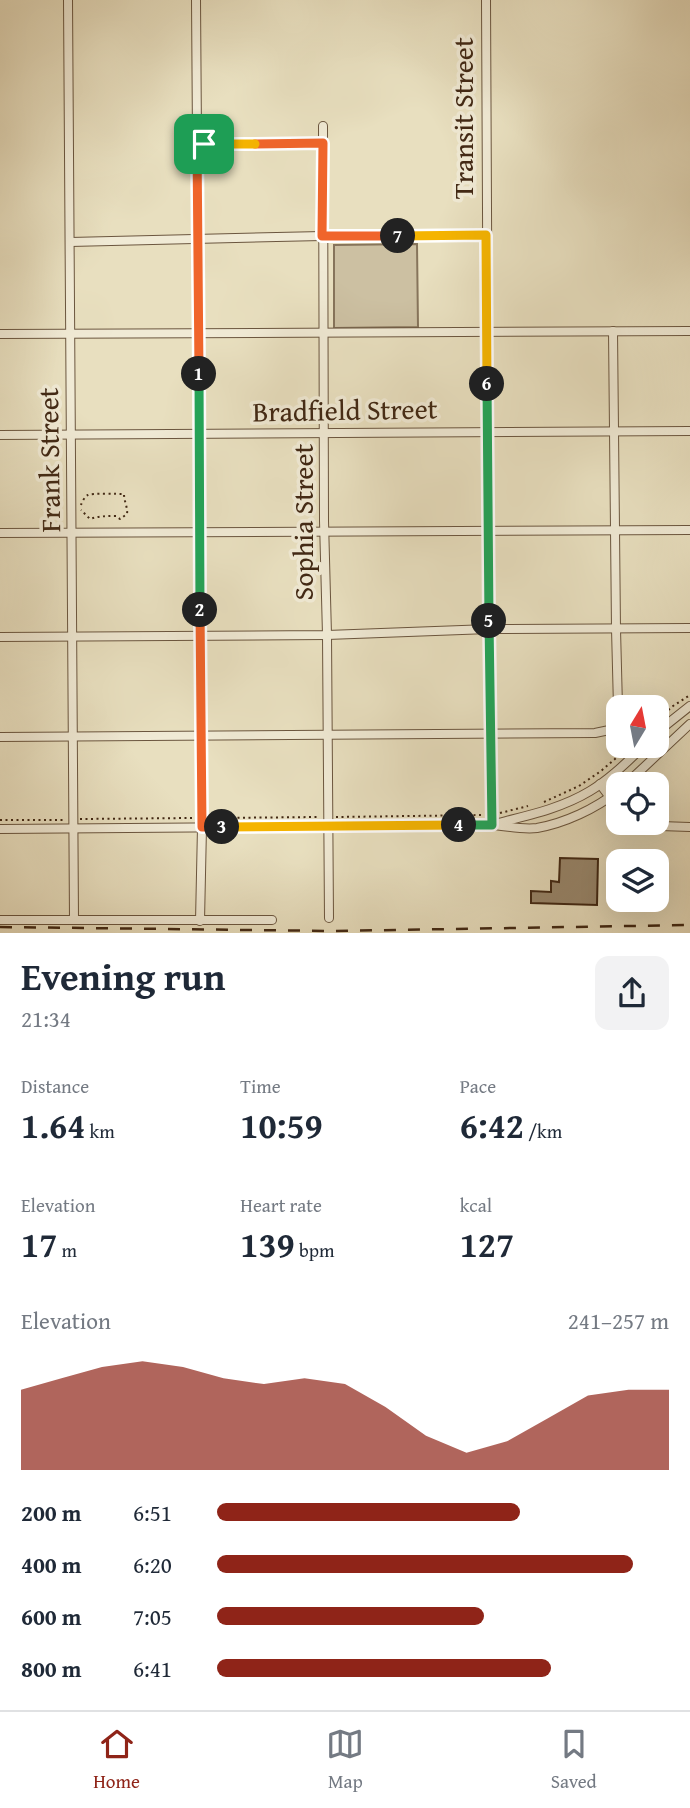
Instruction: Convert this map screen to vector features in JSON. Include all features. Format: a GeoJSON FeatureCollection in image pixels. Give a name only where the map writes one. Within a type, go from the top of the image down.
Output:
{"type":"FeatureCollection","features":[{"type":"Feature","properties":{"kind":"street","name":"Frank Street"},"geometry":{"type":"LineString","coordinates":[[68,0],[74,919]]}},
{"type":"Feature","properties":{"kind":"street"},"geometry":{"type":"LineString","coordinates":[[196,0],[202,827],[200,921]]}},
{"type":"Feature","properties":{"kind":"street","name":"Transit Street"},"geometry":{"type":"LineString","coordinates":[[486,0],[487,431],[492,825]]}},
{"type":"Feature","properties":{"kind":"street","name":"Sophia Street"},"geometry":{"type":"LineString","coordinates":[[323,126],[329,918]]}},
{"type":"Feature","properties":{"kind":"street"},"geometry":{"type":"LineString","coordinates":[[197,144],[323,143]]}},
{"type":"Feature","properties":{"kind":"street"},"geometry":{"type":"LineString","coordinates":[[70,242],[486,235]]}},
{"type":"Feature","properties":{"kind":"street"},"geometry":{"type":"LineString","coordinates":[[613,331],[618,695]]}},
{"type":"Feature","properties":{"kind":"street"},"geometry":{"type":"LineString","coordinates":[[0,334],[690,331]]}},
{"type":"Feature","properties":{"kind":"street","name":"Bradfield Street"},"geometry":{"type":"LineString","coordinates":[[0,435],[690,430]]}},
{"type":"Feature","properties":{"kind":"street"},"geometry":{"type":"LineString","coordinates":[[0,533],[690,530]]}},
{"type":"Feature","properties":{"kind":"street"},"geometry":{"type":"LineString","coordinates":[[0,637],[327,635],[489,629],[690,628]]}},
{"type":"Feature","properties":{"kind":"street"},"geometry":{"type":"LineString","coordinates":[[669,723],[690,706]]}},
{"type":"Feature","properties":{"kind":"street"},"geometry":{"type":"LineString","coordinates":[[639,772],[690,724]]}},
{"type":"Feature","properties":{"kind":"street"},"geometry":{"type":"LineString","coordinates":[[0,737],[606,732]]}},
{"type":"Feature","properties":{"kind":"street"},"geometry":{"type":"LineString","coordinates":[[492,825],[554,808],[579,797],[600,784],[631,758]]}},
{"type":"Feature","properties":{"kind":"street"},"geometry":{"type":"LineString","coordinates":[[600,784],[606,793]]}},
{"type":"Feature","properties":{"kind":"street"},"geometry":{"type":"LineString","coordinates":[[0,829],[492,825],[534,829],[570,818],[606,800]]}},
{"type":"Feature","properties":{"kind":"street"},"geometry":{"type":"LineString","coordinates":[[669,826],[690,827]]}},
{"type":"Feature","properties":{"kind":"street"},"geometry":{"type":"LineString","coordinates":[[0,920],[272,920]]}},
{"type":"Feature","properties":{"kind":"path"},"geometry":{"type":"LineString","coordinates":[[81,505],[86,496],[91,494],[124,494],[128,510],[120,519],[116,516],[90,519],[81,510]]}},
{"type":"Feature","properties":{"kind":"path"},"geometry":{"type":"LineString","coordinates":[[669,710],[690,695]]}},
{"type":"Feature","properties":{"kind":"shaded area"},"geometry":{"type":"Polygon","coordinates":[[[417,244],[418,327],[334,328],[334,245],[417,244]]]}},
{"type":"Feature","properties":{"kind":"building"},"geometry":{"type":"Polygon","coordinates":[[[560,858],[598,859],[597,905],[531,903],[531,891],[551,892],[551,881],[559,882],[560,858]]]}},
{"type":"Feature","properties":{"kind":"railway"},"geometry":{"type":"LineString","coordinates":[[0,927],[333,931],[690,925]]}},
{"type":"Feature","properties":{"kind":"route"},"geometry":{"type":"LineString","coordinates":[[323,143],[322,236],[486,235],[492,825],[202,827],[197,144],[204,144],[323,143]]}}]}
